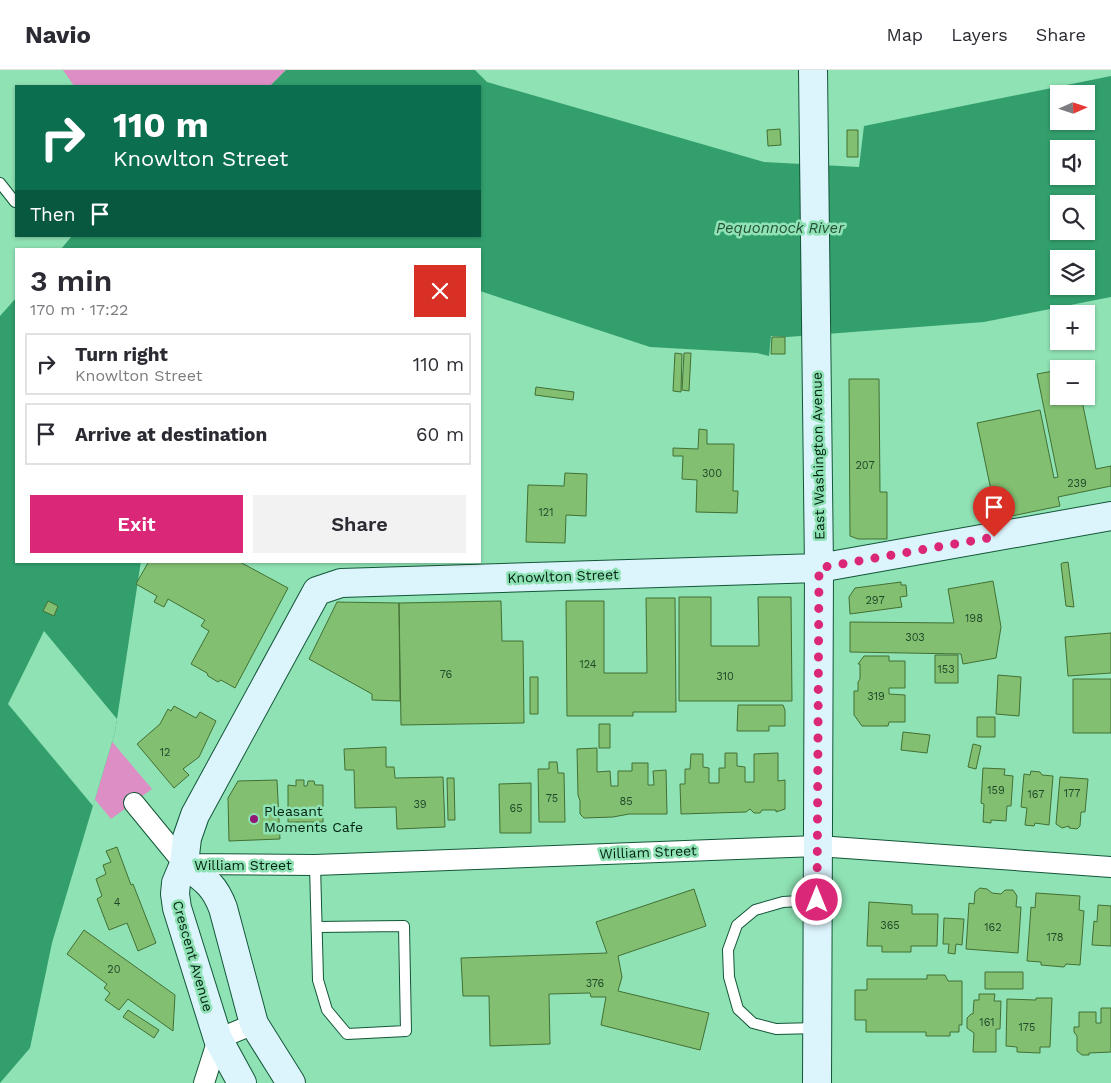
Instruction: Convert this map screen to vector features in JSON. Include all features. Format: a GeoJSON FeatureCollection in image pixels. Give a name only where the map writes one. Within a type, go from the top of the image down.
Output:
{"type":"FeatureCollection","features":[{"type":"Feature","properties":{"kind":"main road","name":"East Washington Avenue"},"geometry":{"type":"LineString","coordinates":[[812,70],[819,568],[817,1083]]}},
{"type":"Feature","properties":{"kind":"main road","name":"Knowlton Street"},"geometry":{"type":"LineString","coordinates":[[184,864],[187,838],[195,815],[317,591],[341,583],[819,568],[1111,516]]}},
{"type":"Feature","properties":{"kind":"main road"},"geometry":{"type":"LineString","coordinates":[[184,864],[210,883],[218,895],[254,1024],[291,1083]]}},
{"type":"Feature","properties":{"kind":"main road","name":"Crescent Avenue"},"geometry":{"type":"LineString","coordinates":[[184,864],[176,883],[177,908],[218,1039],[242,1083]]}},
{"type":"Feature","properties":{"kind":"street"},"geometry":{"type":"LineString","coordinates":[[134,803],[184,864]]}},
{"type":"Feature","properties":{"kind":"street","name":"William Street"},"geometry":{"type":"LineString","coordinates":[[184,864],[315,865],[818,846],[1111,868]]}},
{"type":"Feature","properties":{"kind":"street"},"geometry":{"type":"LineString","coordinates":[[204,1083],[218,1039],[254,1024]]}},
{"type":"Feature","properties":{"kind":"lane"},"geometry":{"type":"LineString","coordinates":[[0,183],[15,202]]}},
{"type":"Feature","properties":{"kind":"lane"},"geometry":{"type":"LineString","coordinates":[[315,865],[318,980],[327,1010],[346,1034],[406,1031],[404,926],[317,927]]}},
{"type":"Feature","properties":{"kind":"lane"},"geometry":{"type":"LineString","coordinates":[[817,900],[783,902],[755,910],[737,925],[728,950],[729,977],[738,1009],[753,1023],[776,1029],[817,1028]]}},
{"type":"Feature","properties":{"kind":"shaded area"},"geometry":{"type":"Polygon","coordinates":[[[63,70],[286,70],[271,85],[73,85],[63,70]]]}},
{"type":"Feature","properties":{"kind":"shaded area"},"geometry":{"type":"Polygon","coordinates":[[[34,649],[152,789],[111,819],[13,700],[34,649]]]}},
{"type":"Feature","properties":{"kind":"water","name":"Pequonnock River"},"geometry":{"type":"Polygon","coordinates":[[[286,70],[475,70],[487,82],[764,162],[859,167],[864,126],[1050,88],[1050,130],[1095,130],[1095,85],[1067,85],[1111,76],[1111,297],[1070,305],[1050,305],[1050,309],[984,322],[787,337],[771,336],[769,356],[757,353],[650,347],[481,291],[481,248],[62,248],[71,237],[481,237],[481,85],[271,85],[286,70]]]}},
{"type":"Feature","properties":{"kind":"water"},"geometry":{"type":"Polygon","coordinates":[[[15,299],[15,563],[141,563],[115,732],[52,943],[30,1048],[0,1083],[0,316],[15,299]]]}},
{"type":"Feature","properties":{"kind":"pier"},"geometry":{"type":"Polygon","coordinates":[[[44,631],[117,719],[115,732],[93,806],[8,704],[44,631]]]}},
{"type":"Feature","properties":{"kind":"building"},"geometry":{"type":"Polygon","coordinates":[[[780,129],[781,145],[768,146],[767,130],[780,129]]]}},
{"type":"Feature","properties":{"kind":"building"},"geometry":{"type":"Polygon","coordinates":[[[847,130],[858,130],[858,157],[847,157],[847,130]]]}},
{"type":"Feature","properties":{"kind":"building"},"geometry":{"type":"Polygon","coordinates":[[[772,337],[785,337],[785,354],[771,354],[772,337]]]}},
{"type":"Feature","properties":{"kind":"building"},"geometry":{"type":"Polygon","coordinates":[[[675,353],[682,354],[681,392],[673,391],[675,353]]]}},
{"type":"Feature","properties":{"kind":"building"},"geometry":{"type":"Polygon","coordinates":[[[684,353],[691,353],[689,391],[682,390],[684,353]]]}},
{"type":"Feature","properties":{"kind":"building"},"geometry":{"type":"Polygon","coordinates":[[[1050,372],[1050,405],[1083,405],[1096,469],[1111,466],[1111,486],[1058,497],[1060,506],[997,519],[977,423],[1040,410],[1054,478],[1058,477],[1037,374],[1050,372]]]}},
{"type":"Feature","properties":{"kind":"building"},"geometry":{"type":"Polygon","coordinates":[[[849,379],[879,379],[880,492],[887,492],[887,539],[858,539],[850,536],[849,379]]]}},
{"type":"Feature","properties":{"kind":"building"},"geometry":{"type":"Polygon","coordinates":[[[536,387],[574,392],[573,400],[535,395],[536,387]]]}},
{"type":"Feature","properties":{"kind":"building"},"geometry":{"type":"Polygon","coordinates":[[[699,429],[707,430],[707,444],[734,444],[733,491],[738,491],[737,513],[696,512],[697,480],[682,479],[683,456],[673,456],[673,448],[698,449],[699,429]]]}},
{"type":"Feature","properties":{"kind":"building"},"geometry":{"type":"Polygon","coordinates":[[[565,473],[587,474],[586,516],[566,515],[565,543],[526,542],[528,485],[564,486],[565,473]]]}},
{"type":"Feature","properties":{"kind":"building"},"geometry":{"type":"Polygon","coordinates":[[[1068,562],[1074,607],[1066,606],[1061,564],[1068,562]]]}},
{"type":"Feature","properties":{"kind":"building"},"geometry":{"type":"Polygon","coordinates":[[[148,563],[242,563],[288,588],[235,688],[221,680],[218,682],[191,664],[209,631],[201,626],[205,620],[168,599],[164,607],[154,602],[157,596],[136,584],[148,563]]]}},
{"type":"Feature","properties":{"kind":"building"},"geometry":{"type":"Polygon","coordinates":[[[993,581],[1001,627],[996,658],[963,664],[961,654],[850,652],[850,622],[954,623],[948,589],[993,581]]]}},
{"type":"Feature","properties":{"kind":"building"},"geometry":{"type":"Polygon","coordinates":[[[901,582],[901,585],[906,585],[907,596],[900,597],[902,607],[850,614],[849,597],[855,588],[901,582]]]}},
{"type":"Feature","properties":{"kind":"building"},"geometry":{"type":"Polygon","coordinates":[[[679,597],[711,597],[711,646],[759,646],[758,597],[791,597],[792,701],[679,701],[679,597]]]}},
{"type":"Feature","properties":{"kind":"building"},"geometry":{"type":"Polygon","coordinates":[[[646,598],[675,598],[676,712],[633,712],[633,716],[567,716],[566,601],[604,601],[604,673],[647,673],[646,598]]]}},
{"type":"Feature","properties":{"kind":"building"},"geometry":{"type":"Polygon","coordinates":[[[48,601],[58,606],[54,616],[43,611],[48,601]]]}},
{"type":"Feature","properties":{"kind":"building"},"geometry":{"type":"Polygon","coordinates":[[[501,601],[502,641],[523,641],[524,723],[401,725],[399,603],[501,601]]]}},
{"type":"Feature","properties":{"kind":"building"},"geometry":{"type":"Polygon","coordinates":[[[337,602],[399,603],[400,701],[372,700],[372,694],[309,659],[337,602]]]}},
{"type":"Feature","properties":{"kind":"building"},"geometry":{"type":"Polygon","coordinates":[[[1111,633],[1111,673],[1068,676],[1065,637],[1111,633]]]}},
{"type":"Feature","properties":{"kind":"building"},"geometry":{"type":"Polygon","coordinates":[[[935,655],[958,655],[958,683],[935,683],[935,655]]]}},
{"type":"Feature","properties":{"kind":"building"},"geometry":{"type":"Polygon","coordinates":[[[864,656],[889,656],[889,661],[905,661],[905,688],[889,688],[889,694],[905,695],[905,722],[889,722],[888,726],[862,726],[854,715],[854,691],[858,691],[860,679],[860,664],[858,664],[864,656]]]}},
{"type":"Feature","properties":{"kind":"building"},"geometry":{"type":"Polygon","coordinates":[[[998,675],[1021,677],[1019,716],[996,714],[998,675]]]}},
{"type":"Feature","properties":{"kind":"building"},"geometry":{"type":"Polygon","coordinates":[[[530,677],[538,677],[538,714],[530,714],[530,677]]]}},
{"type":"Feature","properties":{"kind":"building"},"geometry":{"type":"Polygon","coordinates":[[[1073,679],[1111,679],[1111,733],[1073,733],[1073,679]]]}},
{"type":"Feature","properties":{"kind":"building"},"geometry":{"type":"Polygon","coordinates":[[[738,705],[783,705],[785,710],[785,726],[769,726],[769,731],[737,731],[738,705]]]}},
{"type":"Feature","properties":{"kind":"building"},"geometry":{"type":"Polygon","coordinates":[[[174,706],[196,718],[200,712],[216,721],[199,757],[183,769],[189,775],[174,788],[137,744],[160,724],[168,709],[171,711],[174,706]]]}},
{"type":"Feature","properties":{"kind":"building"},"geometry":{"type":"Polygon","coordinates":[[[977,717],[995,717],[995,737],[977,737],[977,717]]]}},
{"type":"Feature","properties":{"kind":"building"},"geometry":{"type":"Polygon","coordinates":[[[599,724],[610,724],[610,748],[599,748],[599,724]]]}},
{"type":"Feature","properties":{"kind":"building"},"geometry":{"type":"Polygon","coordinates":[[[903,732],[930,735],[927,753],[901,750],[903,732]]]}},
{"type":"Feature","properties":{"kind":"building"},"geometry":{"type":"Polygon","coordinates":[[[973,744],[981,746],[976,769],[968,767],[973,744]]]}},
{"type":"Feature","properties":{"kind":"building"},"geometry":{"type":"Polygon","coordinates":[[[386,747],[386,767],[394,767],[395,778],[443,777],[445,827],[397,829],[396,807],[355,808],[354,770],[345,770],[344,749],[386,747]]]}},
{"type":"Feature","properties":{"kind":"building"},"geometry":{"type":"Polygon","coordinates":[[[597,748],[597,772],[610,771],[611,786],[618,786],[618,771],[632,771],[632,763],[648,763],[648,785],[654,785],[653,771],[666,770],[667,814],[629,814],[613,817],[584,818],[580,814],[578,795],[577,749],[597,748]]]}},
{"type":"Feature","properties":{"kind":"building"},"geometry":{"type":"Polygon","coordinates":[[[725,753],[737,753],[737,766],[745,767],[745,782],[754,782],[754,754],[778,753],[778,781],[785,780],[785,809],[776,812],[776,810],[762,810],[760,813],[754,813],[750,809],[746,812],[681,814],[680,784],[685,784],[685,769],[690,769],[691,754],[703,754],[703,767],[709,768],[709,783],[719,783],[719,768],[725,768],[725,753]]]}},
{"type":"Feature","properties":{"kind":"building"},"geometry":{"type":"Polygon","coordinates":[[[549,762],[557,762],[558,773],[564,773],[565,822],[539,822],[538,769],[549,769],[549,762]]]}},
{"type":"Feature","properties":{"kind":"building"},"geometry":{"type":"Polygon","coordinates":[[[983,768],[1005,769],[1004,775],[1013,776],[1011,806],[1007,806],[1006,821],[991,820],[991,823],[983,822],[984,804],[981,803],[983,768]]]}},
{"type":"Feature","properties":{"kind":"building"},"geometry":{"type":"Polygon","coordinates":[[[1031,771],[1053,776],[1049,825],[1035,823],[1034,826],[1025,825],[1027,808],[1021,807],[1024,774],[1030,775],[1031,771]]]}},
{"type":"Feature","properties":{"kind":"building"},"geometry":{"type":"Polygon","coordinates":[[[1060,777],[1088,779],[1085,812],[1081,812],[1080,826],[1077,829],[1069,828],[1069,826],[1062,828],[1056,824],[1060,777]]]}},
{"type":"Feature","properties":{"kind":"building"},"geometry":{"type":"Polygon","coordinates":[[[447,778],[454,778],[455,820],[448,820],[447,778]]]}},
{"type":"Feature","properties":{"kind":"building","name":"Pleasant Moments Cafe"},"geometry":{"type":"Polygon","coordinates":[[[277,780],[280,839],[229,841],[228,798],[238,781],[277,780]]]}},
{"type":"Feature","properties":{"kind":"building"},"geometry":{"type":"Polygon","coordinates":[[[296,780],[304,780],[304,786],[307,786],[308,781],[314,781],[315,785],[323,785],[323,822],[288,822],[288,785],[296,786],[296,780]]]}},
{"type":"Feature","properties":{"kind":"building"},"geometry":{"type":"Polygon","coordinates":[[[531,783],[531,833],[500,833],[499,784],[531,783]]]}},
{"type":"Feature","properties":{"kind":"building"},"geometry":{"type":"Polygon","coordinates":[[[117,847],[156,943],[138,951],[127,923],[109,930],[97,899],[102,896],[96,879],[106,874],[103,865],[111,862],[106,851],[117,847]]]}},
{"type":"Feature","properties":{"kind":"building"},"geometry":{"type":"Polygon","coordinates":[[[980,888],[987,889],[992,893],[1001,894],[1005,890],[1013,890],[1017,896],[1016,907],[1021,907],[1018,953],[966,949],[969,903],[974,904],[975,892],[980,888]]]}},
{"type":"Feature","properties":{"kind":"building"},"geometry":{"type":"Polygon","coordinates":[[[694,889],[706,926],[618,956],[622,977],[618,991],[709,1013],[700,1050],[601,1025],[606,997],[591,997],[590,993],[549,994],[550,1044],[490,1046],[489,996],[463,996],[461,958],[607,953],[596,922],[694,889]]]}},
{"type":"Feature","properties":{"kind":"building"},"geometry":{"type":"Polygon","coordinates":[[[1036,893],[1080,896],[1079,910],[1084,911],[1080,965],[1066,964],[1064,967],[1041,965],[1041,962],[1027,961],[1031,907],[1035,908],[1036,893]]]}},
{"type":"Feature","properties":{"kind":"building"},"geometry":{"type":"Polygon","coordinates":[[[869,902],[912,905],[912,914],[938,914],[937,946],[911,946],[911,952],[882,952],[882,946],[867,946],[869,902]]]}},
{"type":"Feature","properties":{"kind":"building"},"geometry":{"type":"Polygon","coordinates":[[[1098,905],[1111,906],[1111,946],[1092,945],[1094,921],[1097,922],[1098,905]]]}},
{"type":"Feature","properties":{"kind":"building"},"geometry":{"type":"Polygon","coordinates":[[[944,918],[964,919],[962,945],[956,944],[955,954],[948,953],[949,944],[943,944],[944,918]]]}},
{"type":"Feature","properties":{"kind":"building"},"geometry":{"type":"Polygon","coordinates":[[[84,930],[175,995],[173,1031],[128,999],[119,1010],[105,1000],[110,993],[104,988],[107,984],[67,954],[84,930]]]}},
{"type":"Feature","properties":{"kind":"building"},"geometry":{"type":"Polygon","coordinates":[[[985,972],[1023,972],[1023,989],[985,989],[985,972]]]}},
{"type":"Feature","properties":{"kind":"building"},"geometry":{"type":"Polygon","coordinates":[[[927,975],[945,975],[948,981],[962,981],[962,1025],[959,1025],[959,1032],[950,1032],[950,1036],[926,1036],[926,1032],[866,1032],[866,1020],[855,1020],[855,990],[867,990],[867,979],[927,979],[927,975]]]}},
{"type":"Feature","properties":{"kind":"building"},"geometry":{"type":"Polygon","coordinates":[[[979,994],[995,994],[994,1001],[1001,1001],[1000,1029],[996,1029],[996,1052],[973,1052],[974,1033],[967,1028],[967,1018],[973,1014],[974,1000],[979,1000],[979,994]]]}},
{"type":"Feature","properties":{"kind":"building"},"geometry":{"type":"Polygon","coordinates":[[[1036,998],[1052,998],[1050,1047],[1040,1047],[1040,1053],[1017,1052],[1017,1047],[1006,1046],[1007,999],[1036,1000],[1036,998]]]}},
{"type":"Feature","properties":{"kind":"building"},"geometry":{"type":"Polygon","coordinates":[[[1101,1008],[1111,1008],[1111,1052],[1082,1055],[1077,1051],[1077,1036],[1074,1032],[1074,1027],[1079,1027],[1079,1012],[1096,1012],[1096,1023],[1101,1023],[1101,1008]]]}},
{"type":"Feature","properties":{"kind":"building"},"geometry":{"type":"Polygon","coordinates":[[[128,1010],[159,1030],[154,1038],[123,1017],[128,1010]]]}},
{"type":"Feature","properties":{"kind":"place","name":"Pleasant Moments Cafe"},"geometry":{"type":"Point","coordinates":[254,819]}},
{"type":"Feature","properties":{"kind":"route"},"geometry":{"type":"LineString","coordinates":[[817,900],[819,568],[994,537]]}}]}
